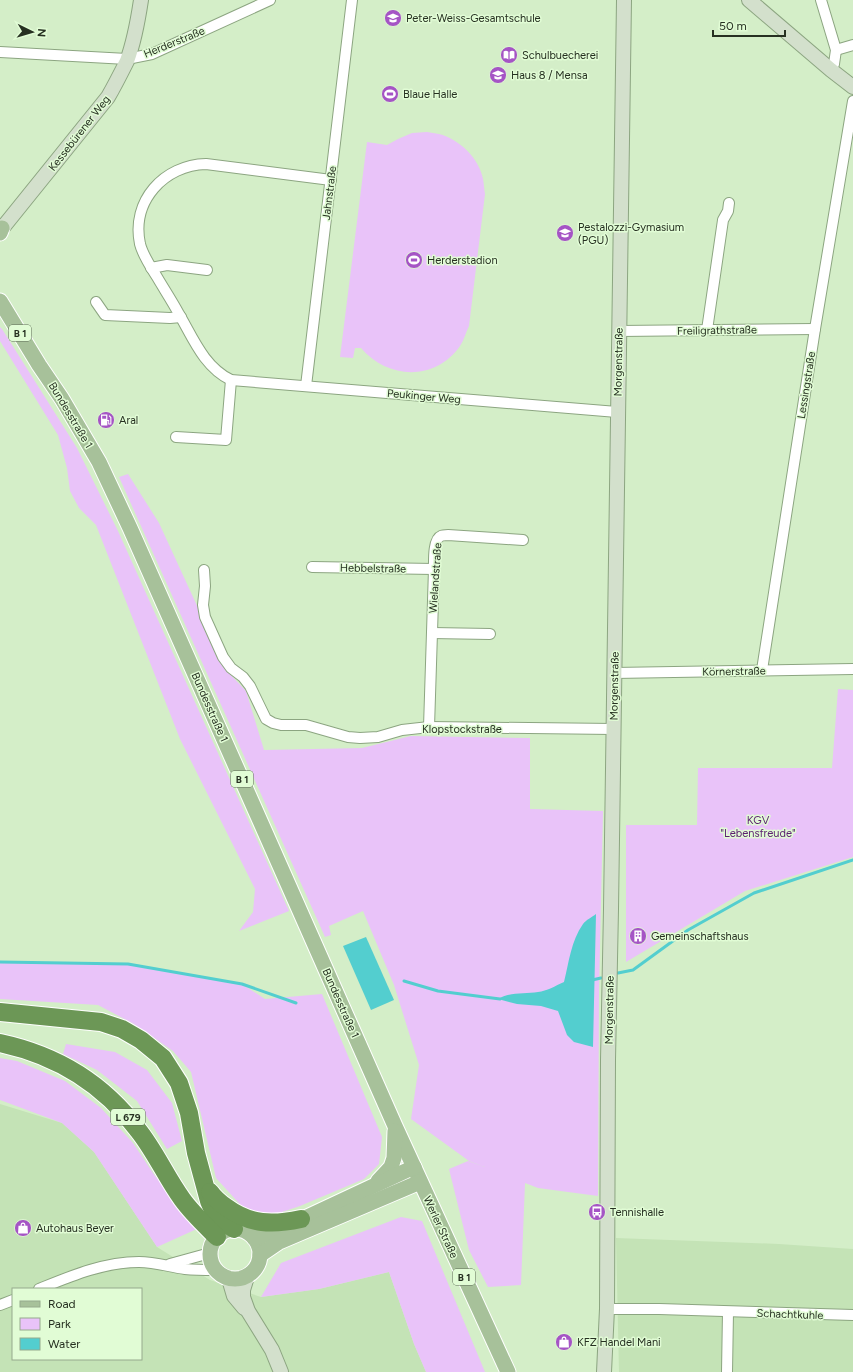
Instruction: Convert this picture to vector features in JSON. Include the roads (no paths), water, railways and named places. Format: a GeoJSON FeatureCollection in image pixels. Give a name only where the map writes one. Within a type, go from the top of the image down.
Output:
{"type":"FeatureCollection","features":[{"type":"Feature","properties":{"kind":"highway"},"geometry":{"type":"LineString","coordinates":[[0,1012],[101,1022],[122,1030],[141,1040],[162,1058],[180,1082],[189,1113],[196,1153],[213,1210],[223,1222],[234,1229]]}},
{"type":"Feature","properties":{"kind":"highway","name":"L 679"},"geometry":{"type":"LineString","coordinates":[[0,1043],[41,1054],[62,1064],[102,1090],[139,1130],[182,1200],[214,1245]]}},
{"type":"Feature","properties":{"kind":"highway"},"geometry":{"type":"LineString","coordinates":[[205,1185],[219,1202],[233,1213],[246,1219],[262,1223],[282,1223],[301,1219]]}},
{"type":"Feature","properties":{"kind":"main road","name":"Kessebürener Weg"},"geometry":{"type":"LineString","coordinates":[[1,230],[100,108],[121,74],[132,44],[141,0]]}},
{"type":"Feature","properties":{"kind":"main road","name":"Morgenstraße"},"geometry":{"type":"LineString","coordinates":[[604,1372],[607,1309],[608,1060],[624,0]]}},
{"type":"Feature","properties":{"kind":"main road"},"geometry":{"type":"LineString","coordinates":[[749,0],[853,87]]}},
{"type":"Feature","properties":{"kind":"main road","name":"Bundesstraße 1"},"geometry":{"type":"LineString","coordinates":[[0,301],[39,365],[62,399],[99,462],[265,830],[395,1126]]}},
{"type":"Feature","properties":{"kind":"main road","name":"Werler Straße"},"geometry":{"type":"LineString","coordinates":[[395,1126],[508,1372]]}},
{"type":"Feature","properties":{"kind":"main road","name":"B 1"},"geometry":{"type":"LineString","coordinates":[[372,1187],[391,1167],[394,1158],[396,1141],[395,1126]]}},
{"type":"Feature","properties":{"kind":"main road"},"geometry":{"type":"LineString","coordinates":[[254,1238],[273,1233],[414,1167]]}},
{"type":"Feature","properties":{"kind":"main road"},"geometry":{"type":"LineString","coordinates":[[260,1254],[279,1242],[420,1182]]}},
{"type":"Feature","properties":{"kind":"main road"},"geometry":{"type":"LineString","coordinates":[[234,1229],[245,1231],[254,1238],[259,1246],[260,1254],[259,1263],[254,1271],[247,1276],[238,1279],[229,1279],[224,1277],[216,1270],[211,1262],[214,1245],[228,1230],[234,1229]]}},
{"type":"Feature","properties":{"kind":"main road"},"geometry":{"type":"LineString","coordinates":[[247,1276],[243,1290],[243,1297],[248,1311],[272,1350],[281,1372]]}},
{"type":"Feature","properties":{"kind":"main road"},"geometry":{"type":"LineString","coordinates":[[229,1279],[234,1296],[248,1311]]}},
{"type":"Feature","properties":{"kind":"street","name":"Herderstraße"},"geometry":{"type":"LineString","coordinates":[[0,52],[127,59],[152,54],[270,0]]}},
{"type":"Feature","properties":{"kind":"street","name":"Jahnstraße"},"geometry":{"type":"LineString","coordinates":[[306,386],[352,0]]}},
{"type":"Feature","properties":{"kind":"street"},"geometry":{"type":"LineString","coordinates":[[821,0],[836,50],[834,64],[831,70]]}},
{"type":"Feature","properties":{"kind":"street"},"geometry":{"type":"LineString","coordinates":[[836,50],[853,45]]}},
{"type":"Feature","properties":{"kind":"street","name":"Lessingstraße"},"geometry":{"type":"LineString","coordinates":[[762,670],[815,329],[853,107]]}},
{"type":"Feature","properties":{"kind":"street"},"geometry":{"type":"LineString","coordinates":[[176,437],[226,440],[231,380],[219,373],[208,362],[151,268],[140,244],[139,228],[141,212],[146,200],[157,184],[175,171],[190,166],[206,164],[331,180]]}},
{"type":"Feature","properties":{"kind":"street"},"geometry":{"type":"LineString","coordinates":[[707,330],[723,220],[728,211],[729,202]]}},
{"type":"Feature","properties":{"kind":"street"},"geometry":{"type":"LineString","coordinates":[[151,268],[167,265],[207,270]]}},
{"type":"Feature","properties":{"kind":"street"},"geometry":{"type":"LineString","coordinates":[[96,302],[105,315],[170,318],[181,317]]}},
{"type":"Feature","properties":{"kind":"street","name":"Freiligrathstraße"},"geometry":{"type":"LineString","coordinates":[[619,331],[815,329]]}},
{"type":"Feature","properties":{"kind":"street","name":"Peukinger Weg"},"geometry":{"type":"LineString","coordinates":[[231,380],[618,412]]}},
{"type":"Feature","properties":{"kind":"street","name":"Wielandstraße"},"geometry":{"type":"LineString","coordinates":[[429,727],[435,544],[437,539],[441,536],[448,535],[524,540]]}},
{"type":"Feature","properties":{"kind":"street","name":"Hebbelstraße"},"geometry":{"type":"LineString","coordinates":[[312,567],[434,569]]}},
{"type":"Feature","properties":{"kind":"street","name":"Klopstockstraße"},"geometry":{"type":"LineString","coordinates":[[204,570],[205,586],[203,605],[205,618],[223,657],[231,668],[250,686],[266,719],[273,723],[306,725],[348,737],[360,738],[378,737],[402,730],[429,727],[614,729]]}},
{"type":"Feature","properties":{"kind":"street"},"geometry":{"type":"LineString","coordinates":[[432,633],[490,634]]}},
{"type":"Feature","properties":{"kind":"street","name":"Körnerstraße"},"geometry":{"type":"LineString","coordinates":[[614,673],[853,670]]}},
{"type":"Feature","properties":{"kind":"street"},"geometry":{"type":"LineString","coordinates":[[167,1265],[214,1245]]}},
{"type":"Feature","properties":{"kind":"street"},"geometry":{"type":"LineString","coordinates":[[41,1288],[74,1274],[116,1264],[139,1262],[167,1265],[185,1269],[216,1270]]}},
{"type":"Feature","properties":{"kind":"street"},"geometry":{"type":"LineString","coordinates":[[0,1305],[12,1300]]}},
{"type":"Feature","properties":{"kind":"street","name":"Schachtkuhle"},"geometry":{"type":"LineString","coordinates":[[607,1309],[659,1309],[853,1315]]}},
{"type":"Feature","properties":{"kind":"street"},"geometry":{"type":"LineString","coordinates":[[727,1372],[728,1312]]}},
{"type":"Feature","properties":{"kind":"water"},"geometry":{"type":"Polygon","coordinates":[[[596,914],[593,1047],[574,1042],[567,1035],[558,1011],[541,1006],[517,1004],[498,999],[512,994],[541,991],[564,982],[576,937],[584,923],[596,914]]]}},
{"type":"Feature","properties":{"kind":"water"},"geometry":{"type":"Polygon","coordinates":[[[366,937],[394,1000],[371,1010],[343,946],[366,937]]]}},
{"type":"Feature","properties":{"kind":"waterway"},"geometry":{"type":"LineString","coordinates":[[618,973],[633,970],[688,930],[754,893],[853,860]]}},
{"type":"Feature","properties":{"kind":"waterway"},"geometry":{"type":"LineString","coordinates":[[0,962],[128,964],[242,984],[296,1003]]}},
{"type":"Feature","properties":{"kind":"waterway"},"geometry":{"type":"LineString","coordinates":[[592,980],[601,978]]}},
{"type":"Feature","properties":{"kind":"waterway"},"geometry":{"type":"LineString","coordinates":[[404,981],[438,991],[500,999]]}},
{"type":"Feature","properties":{"kind":"place","name":"Peter-Weiss-Gesamtschule"},"geometry":{"type":"Point","coordinates":[393,18]}},
{"type":"Feature","properties":{"kind":"place","name":"Schulbuecherei"},"geometry":{"type":"Point","coordinates":[509,55]}},
{"type":"Feature","properties":{"kind":"place","name":"Haus 8 / Mensa"},"geometry":{"type":"Point","coordinates":[498,75]}},
{"type":"Feature","properties":{"kind":"place","name":"Blaue Halle"},"geometry":{"type":"Point","coordinates":[390,94]}},
{"type":"Feature","properties":{"kind":"place","name":"Pestalozzi-Gymasium (PGU)"},"geometry":{"type":"Point","coordinates":[565,233]}},
{"type":"Feature","properties":{"kind":"place","name":"Herderstadion"},"geometry":{"type":"Point","coordinates":[414,260]}},
{"type":"Feature","properties":{"kind":"place","name":"Aral"},"geometry":{"type":"Point","coordinates":[106,420]}},
{"type":"Feature","properties":{"kind":"place","name":"Gemeinschaftshaus"},"geometry":{"type":"Point","coordinates":[638,936]}},
{"type":"Feature","properties":{"kind":"place","name":"Tennishalle"},"geometry":{"type":"Point","coordinates":[597,1212]}},
{"type":"Feature","properties":{"kind":"place","name":"Autohaus Beyer"},"geometry":{"type":"Point","coordinates":[23,1228]}},
{"type":"Feature","properties":{"kind":"place","name":"KFZ Handel Mani"},"geometry":{"type":"Point","coordinates":[564,1342]}},
{"type":"Feature","properties":{"kind":"park label","name":"KGV \"Lebensfreude\""},"geometry":{"type":"Point","coordinates":[758,826]}}]}
